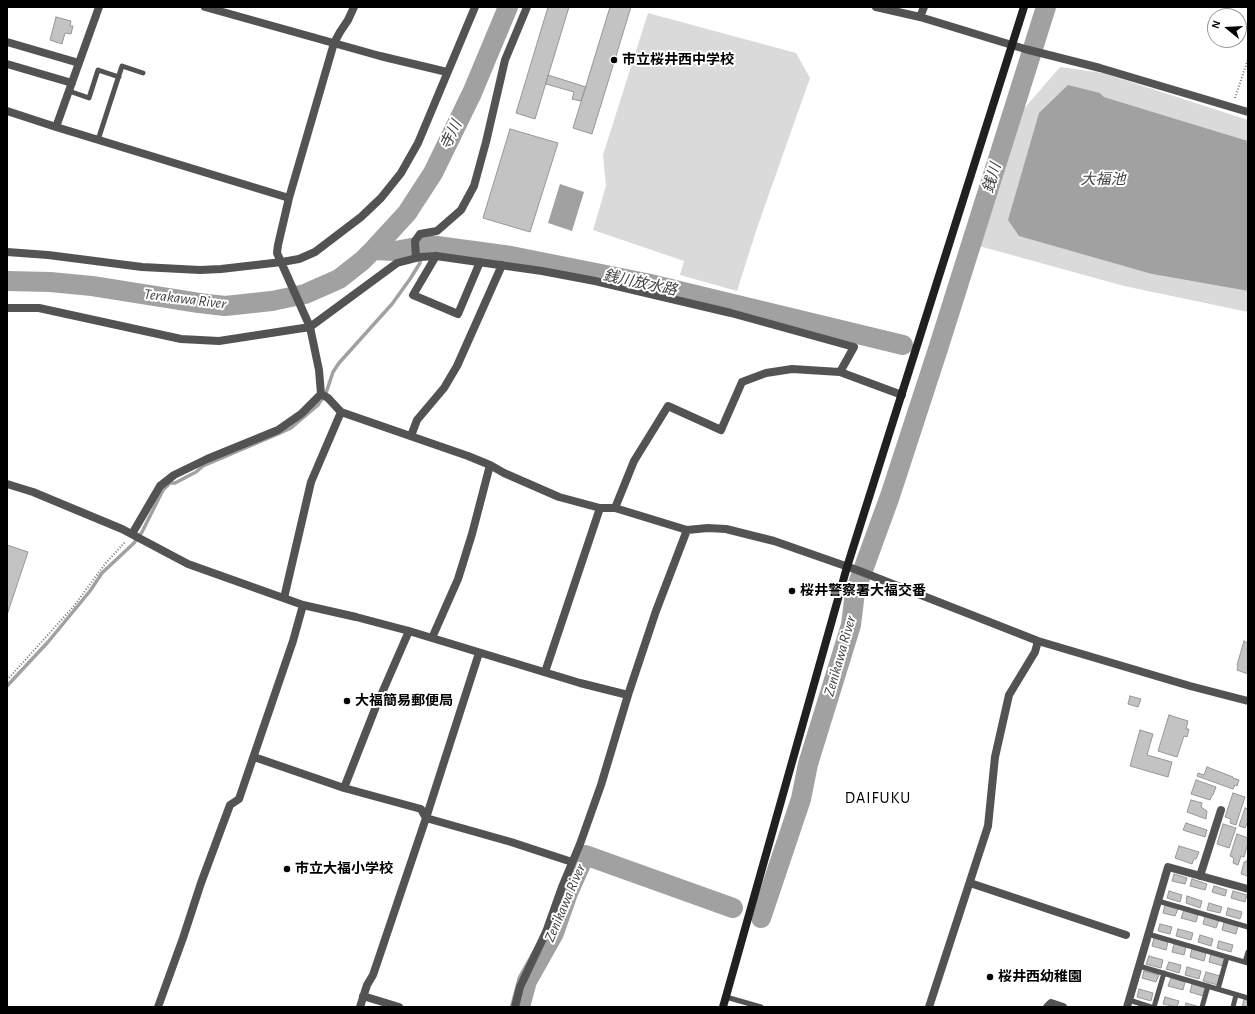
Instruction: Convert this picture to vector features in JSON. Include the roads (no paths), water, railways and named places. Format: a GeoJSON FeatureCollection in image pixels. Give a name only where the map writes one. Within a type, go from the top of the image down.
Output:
{"type":"FeatureCollection","features":[{"type":"Feature","properties":{"kind":"street"},"geometry":{"type":"LineString","coordinates":[[56,127],[100,7]]}},
{"type":"Feature","properties":{"kind":"street"},"geometry":{"type":"LineString","coordinates":[[205,7],[334,44],[448,72]]}},
{"type":"Feature","properties":{"kind":"street"},"geometry":{"type":"LineString","coordinates":[[354,7],[334,44],[289,198],[277,253],[308,324],[325,396],[341,412],[468,456],[559,497],[600,508],[615,508],[687,530],[708,528],[726,529],[774,541],[847,566],[1038,642],[1248,701]]}},
{"type":"Feature","properties":{"kind":"street"},"geometry":{"type":"LineString","coordinates":[[7,252],[48,255],[142,267],[200,270],[283,266],[323,247],[361,217],[381,198],[401,173],[418,143],[476,7]]}},
{"type":"Feature","properties":{"kind":"street"},"geometry":{"type":"LineString","coordinates":[[480,262],[458,314],[413,295],[425,257],[415,241],[420,234],[438,231],[461,210],[474,186],[505,60],[527,7]]}},
{"type":"Feature","properties":{"kind":"street"},"geometry":{"type":"LineString","coordinates":[[876,7],[920,17],[1024,49],[1100,68],[1248,112]]}},
{"type":"Feature","properties":{"kind":"street"},"geometry":{"type":"LineString","coordinates":[[920,17],[924,7]]}},
{"type":"Feature","properties":{"kind":"street"},"geometry":{"type":"LineString","coordinates":[[723,1007],[847,566],[1024,7]]}},
{"type":"Feature","properties":{"kind":"street"},"geometry":{"type":"LineString","coordinates":[[7,42],[79,63]]}},
{"type":"Feature","properties":{"kind":"street"},"geometry":{"type":"LineString","coordinates":[[7,64],[72,83]]}},
{"type":"Feature","properties":{"kind":"street"},"geometry":{"type":"LineString","coordinates":[[7,111],[289,198]]}},
{"type":"Feature","properties":{"kind":"street"},"geometry":{"type":"LineString","coordinates":[[7,308],[39,308],[181,339],[219,341],[308,324],[397,263],[425,257],[502,265],[595,281],[731,313],[854,348],[840,372]]}},
{"type":"Feature","properties":{"kind":"street"},"geometry":{"type":"LineString","coordinates":[[411,436],[417,420],[444,388],[457,366],[502,265]]}},
{"type":"Feature","properties":{"kind":"street"},"geometry":{"type":"LineString","coordinates":[[615,508],[634,461],[668,406],[721,430],[742,382],[766,373],[792,369],[840,372],[902,395]]}},
{"type":"Feature","properties":{"kind":"street"},"geometry":{"type":"LineString","coordinates":[[135,536],[160,486],[174,475],[207,459],[278,430],[325,396]]}},
{"type":"Feature","properties":{"kind":"street"},"geometry":{"type":"LineString","coordinates":[[284,598],[311,482],[341,412]]}},
{"type":"Feature","properties":{"kind":"street"},"geometry":{"type":"LineString","coordinates":[[432,638],[458,579],[472,534],[490,465]]}},
{"type":"Feature","properties":{"kind":"street"},"geometry":{"type":"LineString","coordinates":[[7,484],[33,492],[135,536],[188,564],[303,605],[409,631],[580,683],[628,695]]}},
{"type":"Feature","properties":{"kind":"street"},"geometry":{"type":"LineString","coordinates":[[545,672],[600,508]]}},
{"type":"Feature","properties":{"kind":"street"},"geometry":{"type":"LineString","coordinates":[[515,1007],[520,987],[546,932],[580,844],[601,785],[628,695],[670,572],[687,530]]}},
{"type":"Feature","properties":{"kind":"street"},"geometry":{"type":"LineString","coordinates":[[158,1007],[230,805],[239,799],[293,640],[303,605]]}},
{"type":"Feature","properties":{"kind":"street"},"geometry":{"type":"LineString","coordinates":[[344,788],[375,709],[409,631]]}},
{"type":"Feature","properties":{"kind":"street"},"geometry":{"type":"LineString","coordinates":[[929,1007],[988,826],[995,758],[1009,695],[1035,652],[1038,642]]}},
{"type":"Feature","properties":{"kind":"street"},"geometry":{"type":"LineString","coordinates":[[360,1007],[363,996],[373,975],[426,818],[479,653]]}},
{"type":"Feature","properties":{"kind":"street"},"geometry":{"type":"LineString","coordinates":[[254,757],[344,788],[421,810],[426,818],[511,842],[572,862]]}},
{"type":"Feature","properties":{"kind":"street"},"geometry":{"type":"LineString","coordinates":[[1200,876],[1221,810]]}},
{"type":"Feature","properties":{"kind":"street"},"geometry":{"type":"LineString","coordinates":[[1128,1004],[1168,867],[1248,889]]}},
{"type":"Feature","properties":{"kind":"street"},"geometry":{"type":"LineString","coordinates":[[970,883],[1126,935]]}},
{"type":"Feature","properties":{"kind":"street"},"geometry":{"type":"LineString","coordinates":[[363,996],[399,1007]]}},
{"type":"Feature","properties":{"kind":"street"},"geometry":{"type":"LineString","coordinates":[[1047,1007],[1051,1003],[1063,1007]]}},
{"type":"Feature","properties":{"kind":"lane"},"geometry":{"type":"LineString","coordinates":[[98,140],[122,66],[143,73]]}},
{"type":"Feature","properties":{"kind":"lane"},"geometry":{"type":"LineString","coordinates":[[69,91],[89,98],[98,70],[119,77]]}},
{"type":"Feature","properties":{"kind":"lane"},"geometry":{"type":"LineString","coordinates":[[1158,901],[1248,927]]}},
{"type":"Feature","properties":{"kind":"lane"},"geometry":{"type":"LineString","coordinates":[[1148,934],[1246,962],[1248,952]]}},
{"type":"Feature","properties":{"kind":"lane"},"geometry":{"type":"LineString","coordinates":[[1218,989],[1227,957]]}},
{"type":"Feature","properties":{"kind":"lane"},"geometry":{"type":"LineString","coordinates":[[1139,966],[1248,998]]}},
{"type":"Feature","properties":{"kind":"lane"},"geometry":{"type":"LineString","coordinates":[[1128,1004],[1153,1007],[1164,973]]}},
{"type":"Feature","properties":{"kind":"lane"},"geometry":{"type":"LineString","coordinates":[[1202,1007],[1208,986]]}},
{"type":"Feature","properties":{"kind":"lane"},"geometry":{"type":"LineString","coordinates":[[1233,1007],[1236,995]]}},
{"type":"Feature","properties":{"kind":"lane"},"geometry":{"type":"LineString","coordinates":[[726,996],[760,1007]]}},
{"type":"Feature","properties":{"kind":"water","name":"大福池"},"geometry":{"type":"Polygon","coordinates":[[[1068,85],[1100,93],[1104,97],[1248,141],[1248,291],[1152,274],[1019,236],[1008,220],[1039,113],[1068,85]]]}},
{"type":"Feature","properties":{"kind":"water"},"geometry":{"type":"Polygon","coordinates":[[[560,184],[584,192],[572,231],[548,223],[560,184]]]}},
{"type":"Feature","properties":{"kind":"waterway","name":"Terakawa River"},"geometry":{"type":"LineString","coordinates":[[7,281],[50,282],[92,286],[225,306],[272,301],[305,294],[339,279],[362,261],[407,213],[433,173],[472,93],[508,7]]}},
{"type":"Feature","properties":{"kind":"waterway","name":"Zenikawa River"},"geometry":{"type":"LineString","coordinates":[[761,918],[801,799],[808,764],[851,625],[855,592],[890,496],[938,349],[1046,7]]}},
{"type":"Feature","properties":{"kind":"waterway"},"geometry":{"type":"LineString","coordinates":[[7,686],[48,642],[90,591],[102,573],[134,543],[142,532],[163,490],[170,483],[175,483],[196,472],[203,466],[291,428],[318,405],[326,393],[333,372],[339,363],[392,304],[410,279],[420,263],[422,246]]}},
{"type":"Feature","properties":{"kind":"waterway","name":"銭川放水路"},"geometry":{"type":"LineString","coordinates":[[373,250],[395,251],[422,246],[437,246],[511,256],[646,283],[903,345]]}},
{"type":"Feature","properties":{"kind":"waterway","name":"Zenikawa River"},"geometry":{"type":"LineString","coordinates":[[520,1007],[527,981],[554,933],[568,893],[585,855],[733,908]]}},
{"type":"Feature","properties":{"kind":"place","name":"市立桜井西中学校"},"geometry":{"type":"Point","coordinates":[614,60]}},
{"type":"Feature","properties":{"kind":"place","name":"桜井警察署大福交番"},"geometry":{"type":"Point","coordinates":[792,591]}},
{"type":"Feature","properties":{"kind":"place","name":"大福簡易郵便局"},"geometry":{"type":"Point","coordinates":[347,701]}},
{"type":"Feature","properties":{"kind":"place","name":"市立大福小学校"},"geometry":{"type":"Point","coordinates":[287,869]}},
{"type":"Feature","properties":{"kind":"place","name":"桜井西幼稚園"},"geometry":{"type":"Point","coordinates":[990,977]}},
{"type":"Feature","properties":{"kind":"district","name":"DAIFUKU"},"geometry":{"type":"Point","coordinates":[878,798]}},
{"type":"Feature","properties":{"kind":"water label","name":"寺川"},"geometry":{"type":"Point","coordinates":[451,135]}},
{"type":"Feature","properties":{"kind":"water label","name":"銭川"},"geometry":{"type":"Point","coordinates":[992,178]}}]}
